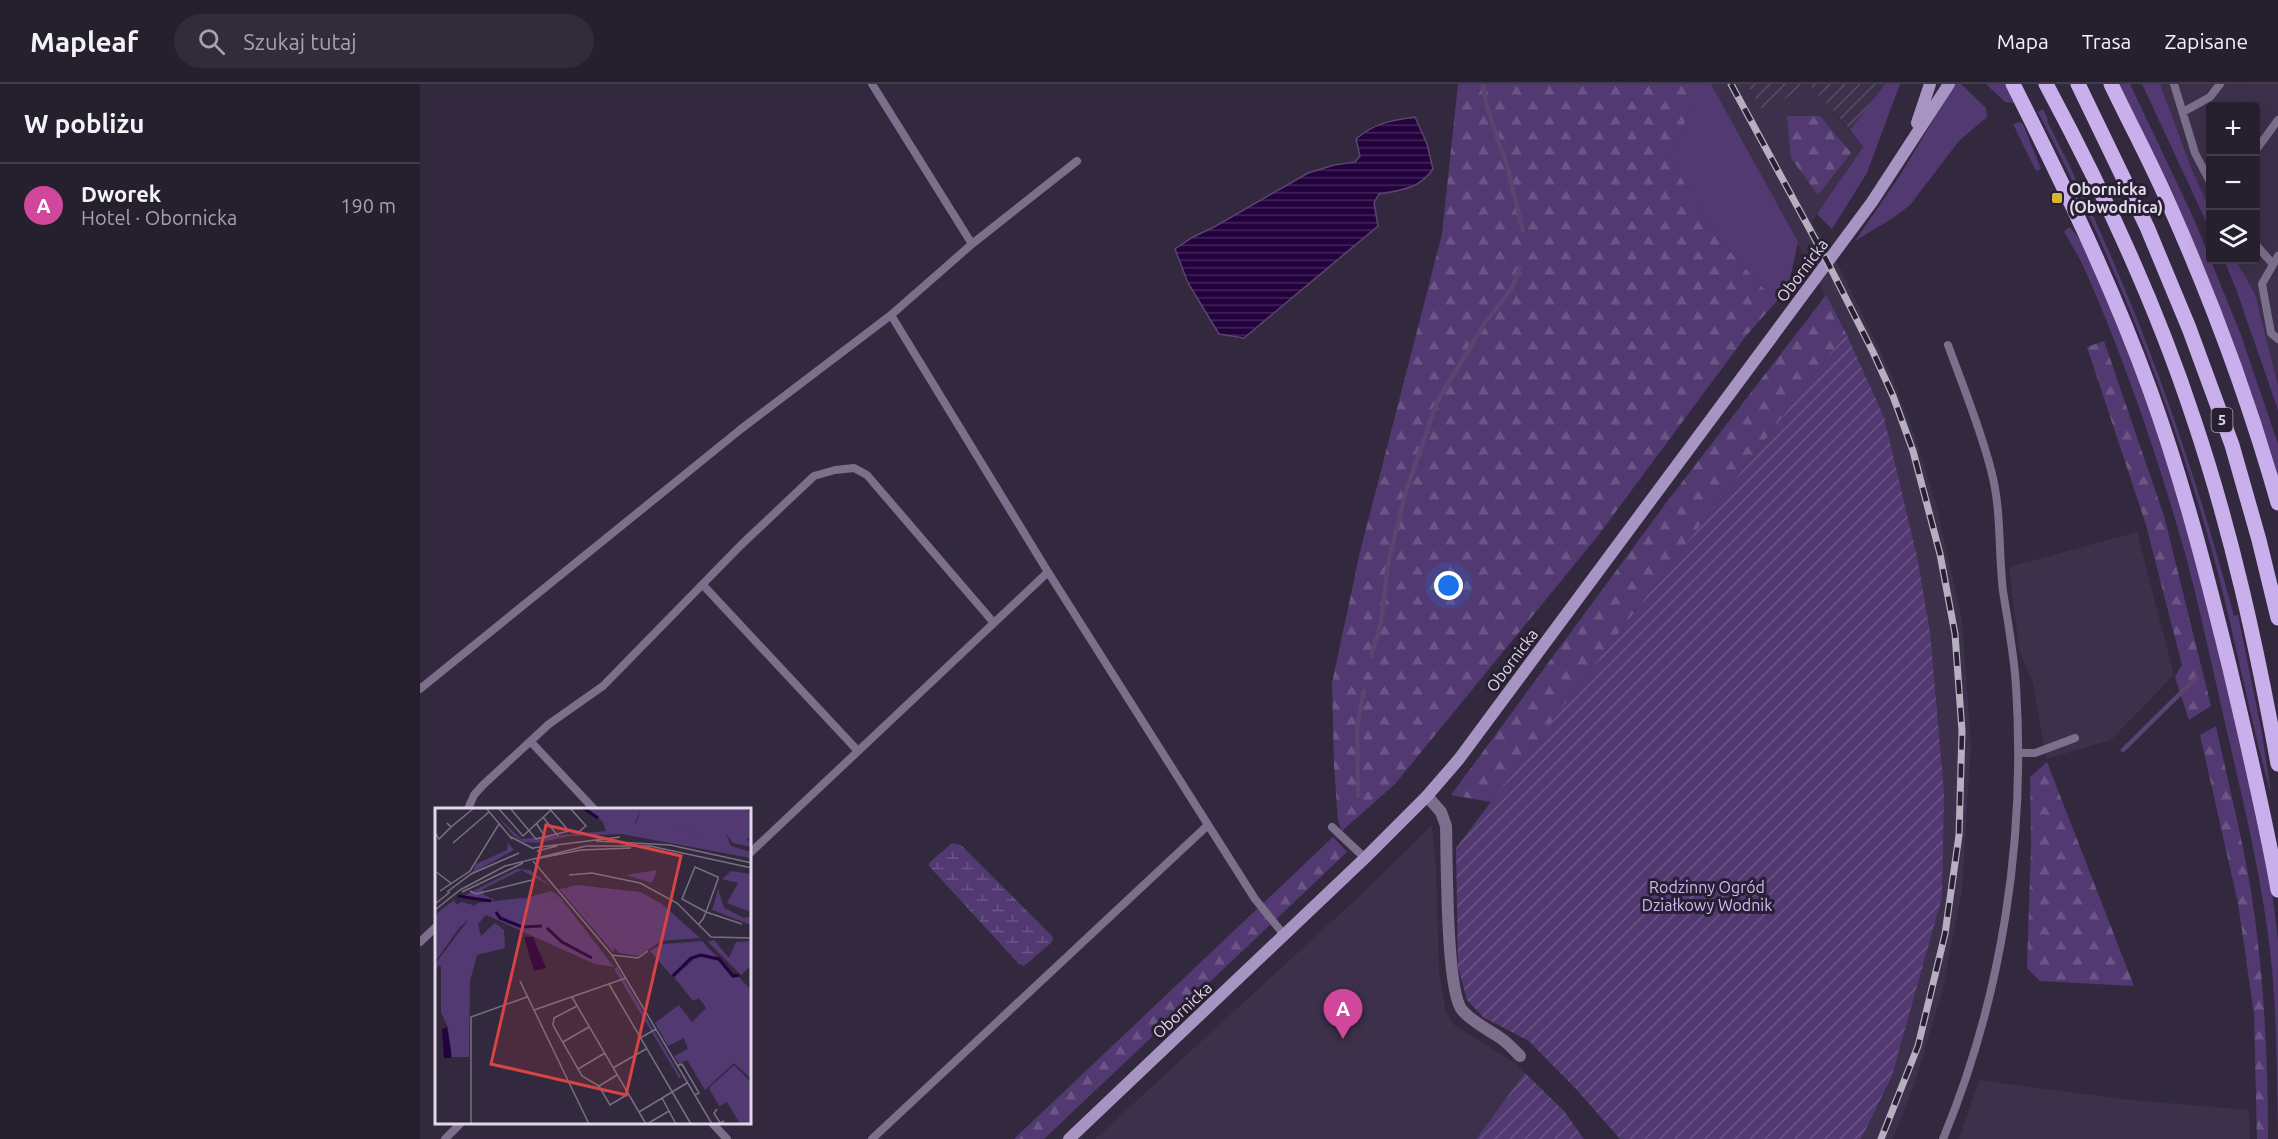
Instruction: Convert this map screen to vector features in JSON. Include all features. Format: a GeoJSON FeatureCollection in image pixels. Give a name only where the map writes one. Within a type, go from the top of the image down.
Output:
{"type":"FeatureCollection","features":[{"type":"Feature","properties":{"kind":"main road","name":"Obornicka"},"geometry":{"type":"LineString","coordinates":[[1912,140],[1930,84]]}},
{"type":"Feature","properties":{"kind":"main road","name":"Obornicka"},"geometry":{"type":"LineString","coordinates":[[1069,1139],[1285,936],[1427,796],[1460,759],[1872,202],[1948,84]]}},
{"type":"Feature","properties":{"kind":"main road"},"geometry":{"type":"LineString","coordinates":[[2013,84],[2094,251],[2146,381],[2173,458],[2212,596],[2255,777],[2278,890]]}},
{"type":"Feature","properties":{"kind":"main road","name":"5"},"geometry":{"type":"LineString","coordinates":[[2046,84],[2128,252],[2194,418],[2224,517],[2241,584],[2260,664],[2278,764]]}},
{"type":"Feature","properties":{"kind":"main road"},"geometry":{"type":"LineString","coordinates":[[2110,84],[2172,210],[2210,304],[2259,435],[2278,503]]}},
{"type":"Feature","properties":{"kind":"main road","name":"5"},"geometry":{"type":"LineString","coordinates":[[2081,91],[2148,227],[2232,445],[2278,618]]}},
{"type":"Feature","properties":{"kind":"street"},"geometry":{"type":"LineString","coordinates":[[1427,796],[1441,812],[1446,826],[1454,992],[1461,1009],[1479,1024],[1502,1038],[1520,1056]]}},
{"type":"Feature","properties":{"kind":"lane"},"geometry":{"type":"LineString","coordinates":[[872,84],[972,244]]}},
{"type":"Feature","properties":{"kind":"lane"},"geometry":{"type":"LineString","coordinates":[[2174,84],[2195,153],[2206,173]]}},
{"type":"Feature","properties":{"kind":"lane"},"geometry":{"type":"LineString","coordinates":[[2183,112],[2210,98],[2220,84]]}},
{"type":"Feature","properties":{"kind":"lane"},"geometry":{"type":"LineString","coordinates":[[2260,145],[2278,120]]}},
{"type":"Feature","properties":{"kind":"lane"},"geometry":{"type":"LineString","coordinates":[[420,689],[741,429],[891,315],[972,244],[1077,161]]}},
{"type":"Feature","properties":{"kind":"lane"},"geometry":{"type":"LineString","coordinates":[[2260,250],[2272,264]]}},
{"type":"Feature","properties":{"kind":"lane"},"geometry":{"type":"LineString","coordinates":[[2278,256],[2262,284],[2271,333],[2278,339]]}},
{"type":"Feature","properties":{"kind":"lane"},"geometry":{"type":"LineString","coordinates":[[891,315],[1048,572],[1208,825],[1261,908],[1285,936]]}},
{"type":"Feature","properties":{"kind":"lane"},"geometry":{"type":"LineString","coordinates":[[1943,1139],[1980,1031],[1999,948],[2012,868],[2017,809],[2018,753],[2016,685],[2003,590],[1999,509],[1980,433],[1948,345]]}},
{"type":"Feature","properties":{"kind":"lane"},"geometry":{"type":"LineString","coordinates":[[468,808],[474,795],[566,711],[603,686],[741,545],[814,476],[854,468],[867,475],[994,623]]}},
{"type":"Feature","properties":{"kind":"lane"},"geometry":{"type":"LineString","coordinates":[[752,852],[1048,572]]}},
{"type":"Feature","properties":{"kind":"lane"},"geometry":{"type":"LineString","coordinates":[[703,585],[858,752]]}},
{"type":"Feature","properties":{"kind":"lane"},"geometry":{"type":"LineString","coordinates":[[2018,753],[2035,753],[2075,738]]}},
{"type":"Feature","properties":{"kind":"lane"},"geometry":{"type":"LineString","coordinates":[[531,742],[593,808]]}},
{"type":"Feature","properties":{"kind":"lane"},"geometry":{"type":"LineString","coordinates":[[872,1139],[1208,825]]}},
{"type":"Feature","properties":{"kind":"lane"},"geometry":{"type":"LineString","coordinates":[[1332,827],[1365,858]]}},
{"type":"Feature","properties":{"kind":"lane"},"geometry":{"type":"LineString","coordinates":[[420,942],[435,928]]}},
{"type":"Feature","properties":{"kind":"lane"},"geometry":{"type":"LineString","coordinates":[[445,1139],[460,1124]]}},
{"type":"Feature","properties":{"kind":"lane"},"geometry":{"type":"LineString","coordinates":[[713,1124],[727,1139]]}},
{"type":"Feature","properties":{"kind":"shaded area"},"geometry":{"type":"Polygon","coordinates":[[[1711,84],[1747,84],[1763,112],[1809,84],[1863,147],[1812,222],[1841,270],[1891,374],[1917,442],[1938,511],[1962,620],[1971,744],[1962,891],[1942,993],[1914,1085],[1893,1139],[1861,1139],[1892,1079],[1917,556],[1884,417],[1846,333],[1711,84]]]}},
{"type":"Feature","properties":{"kind":"shaded area"},"geometry":{"type":"Polygon","coordinates":[[[1747,84],[1809,84],[1763,112],[1747,84]]]}},
{"type":"Feature","properties":{"kind":"shaded area"},"geometry":{"type":"Polygon","coordinates":[[[1809,84],[1886,84],[1850,130],[1809,84]]]}},
{"type":"Feature","properties":{"kind":"shaded area"},"geometry":{"type":"Polygon","coordinates":[[[2160,84],[2278,84],[2278,385],[2255,294],[2238,264],[2260,264],[2260,102],[2206,102],[2206,201],[2160,84]]]}},
{"type":"Feature","properties":{"kind":"shaded area"},"geometry":{"type":"Polygon","coordinates":[[[1415,117],[1427,144],[1433,169],[1428,176],[1409,188],[1379,194],[1374,203],[1378,226],[1244,338],[1219,334],[1188,283],[1175,249],[1308,173],[1334,165],[1355,162],[1360,156],[1356,139],[1370,129],[1391,121],[1415,117]]]}},
{"type":"Feature","properties":{"kind":"shaded area"},"geometry":{"type":"Polygon","coordinates":[[[2137,532],[2174,675],[2111,740],[2046,759],[2033,683],[2019,650],[2009,567],[2137,532]]]}},
{"type":"Feature","properties":{"kind":"shaded area"},"geometry":{"type":"Polygon","coordinates":[[[1432,825],[1436,869],[1439,971],[1446,1012],[1454,1025],[1515,1063],[1525,1073],[1476,1139],[1095,1139],[1367,889],[1432,825]]]}},
{"type":"Feature","properties":{"kind":"shaded area"},"geometry":{"type":"Polygon","coordinates":[[[1979,1080],[2120,1099],[2249,1110],[2250,1139],[1959,1139],[1979,1080]]]}},
{"type":"Feature","properties":{"kind":"green space"},"geometry":{"type":"Polygon","coordinates":[[[1458,84],[1691,84],[1691,107],[1670,159],[1716,236],[1776,302],[1746,336],[1597,537],[1395,784],[1342,831],[1338,821],[1334,766],[1332,683],[1360,552],[1442,234],[1458,84]]]}},
{"type":"Feature","properties":{"kind":"green space"},"geometry":{"type":"Polygon","coordinates":[[[1691,84],[1711,84],[1798,242],[1789,283],[1776,302],[1716,236],[1670,159],[1691,107],[1691,84]]]}},
{"type":"Feature","properties":{"kind":"green space"},"geometry":{"type":"Polygon","coordinates":[[[1885,84],[1900,84],[1867,173],[1832,229],[1817,214],[1863,147],[1850,130],[1885,84]]]}},
{"type":"Feature","properties":{"kind":"green space"},"geometry":{"type":"Polygon","coordinates":[[[1955,84],[1961,84],[1986,108],[1987,117],[1959,141],[1910,205],[1855,241],[1899,177],[1955,84]]]}},
{"type":"Feature","properties":{"kind":"green space"},"geometry":{"type":"Polygon","coordinates":[[[1986,84],[2005,84],[2016,103],[2005,102],[1986,84]]]}},
{"type":"Feature","properties":{"kind":"green space"},"geometry":{"type":"Polygon","coordinates":[[[2119,84],[2130,84],[2194,219],[2206,249],[2206,264],[2212,264],[2241,335],[2278,444],[2278,478],[2225,320],[2172,191],[2119,84]]]}},
{"type":"Feature","properties":{"kind":"green space"},"geometry":{"type":"Polygon","coordinates":[[[2142,84],[2160,84],[2206,201],[2206,221],[2142,84]]]}},
{"type":"Feature","properties":{"kind":"green space"},"geometry":{"type":"Polygon","coordinates":[[[2043,109],[2130,302],[2154,363],[2197,488],[2234,616],[2238,615],[2262,733],[2271,794],[2216,565],[2191,478],[2133,318],[2088,214],[2038,112],[2043,109]]]}},
{"type":"Feature","properties":{"kind":"green space"},"geometry":{"type":"Polygon","coordinates":[[[1787,116],[1820,116],[1851,153],[1818,195],[1791,158],[1787,116]]]}},
{"type":"Feature","properties":{"kind":"green space"},"geometry":{"type":"Polygon","coordinates":[[[2019,122],[2023,124],[2041,169],[2036,171],[2013,124],[2019,122]]]}},
{"type":"Feature","properties":{"kind":"green space"},"geometry":{"type":"Polygon","coordinates":[[[2070,227],[2086,248],[2148,403],[2174,483],[2209,607],[2254,802],[2271,884],[2278,939],[2278,1139],[2272,969],[2259,876],[2196,595],[2175,517],[2115,341],[2084,267],[2064,231],[2070,227]]]}},
{"type":"Feature","properties":{"kind":"green space"},"geometry":{"type":"Polygon","coordinates":[[[2226,264],[2238,264],[2255,294],[2278,385],[2278,410],[2226,264]]]}},
{"type":"Feature","properties":{"kind":"green space"},"geometry":{"type":"Polygon","coordinates":[[[1826,295],[1846,333],[1491,802],[1451,795],[1666,503],[1826,295]]]}},
{"type":"Feature","properties":{"kind":"green space","name":"Rodzinny Ogród Działkowy Wodnik"},"geometry":{"type":"Polygon","coordinates":[[[1846,333],[1884,417],[1917,556],[1930,632],[1944,791],[1942,897],[1891,1079],[1861,1139],[1620,1139],[1529,1041],[1483,1017],[1467,1000],[1458,967],[1456,848],[1846,333]]]}},
{"type":"Feature","properties":{"kind":"green space"},"geometry":{"type":"Polygon","coordinates":[[[2104,341],[2164,516],[2211,706],[2189,720],[2175,677],[2182,665],[2146,525],[2087,347],[2104,341]]]}},
{"type":"Feature","properties":{"kind":"green space"},"geometry":{"type":"Polygon","coordinates":[[[2216,726],[2244,854],[2260,957],[2268,1139],[2257,1139],[2254,1014],[2238,903],[2200,735],[2216,726]]]}},
{"type":"Feature","properties":{"kind":"green space"},"geometry":{"type":"Polygon","coordinates":[[[2047,762],[2134,986],[2040,981],[2027,968],[2031,845],[2030,777],[2047,762]]]}},
{"type":"Feature","properties":{"kind":"green space"},"geometry":{"type":"Polygon","coordinates":[[[1333,837],[1347,852],[1044,1139],[1014,1139],[1333,837]]]}},
{"type":"Feature","properties":{"kind":"green space"},"geometry":{"type":"Polygon","coordinates":[[[952,843],[961,845],[1053,937],[1052,942],[1024,966],[1019,964],[929,866],[929,863],[952,843]]]}},
{"type":"Feature","properties":{"kind":"green space"},"geometry":{"type":"Polygon","coordinates":[[[1525,1073],[1564,1111],[1584,1139],[1476,1139],[1525,1073]]]}},
{"type":"Feature","properties":{"kind":"waterway"},"geometry":{"type":"LineString","coordinates":[[1483,84],[1486,104],[1508,169],[1523,231]]}},
{"type":"Feature","properties":{"kind":"waterway"},"geometry":{"type":"LineString","coordinates":[[1371,656],[1381,623],[1388,563],[1406,491],[1437,402],[1485,323],[1512,288],[1520,267]]}},
{"type":"Feature","properties":{"kind":"waterway"},"geometry":{"type":"LineString","coordinates":[[2123,750],[2196,678]]}},
{"type":"Feature","properties":{"kind":"waterway"},"geometry":{"type":"LineString","coordinates":[[1358,796],[1357,726],[1364,691]]}},
{"type":"Feature","properties":{"kind":"railway"},"geometry":{"type":"LineString","coordinates":[[1731,84],[1828,263],[1893,396],[1913,451],[1940,554],[1955,634],[1962,731],[1959,835],[1945,934],[1918,1046],[1881,1139]]}},
{"type":"Feature","properties":{"kind":"place","name":"Obornicka (Obwodnica)"},"geometry":{"type":"Point","coordinates":[2057,198]}},
{"type":"Feature","properties":{"kind":"place","name":"Dworek"},"geometry":{"type":"Point","coordinates":[1343,1039]}}]}
